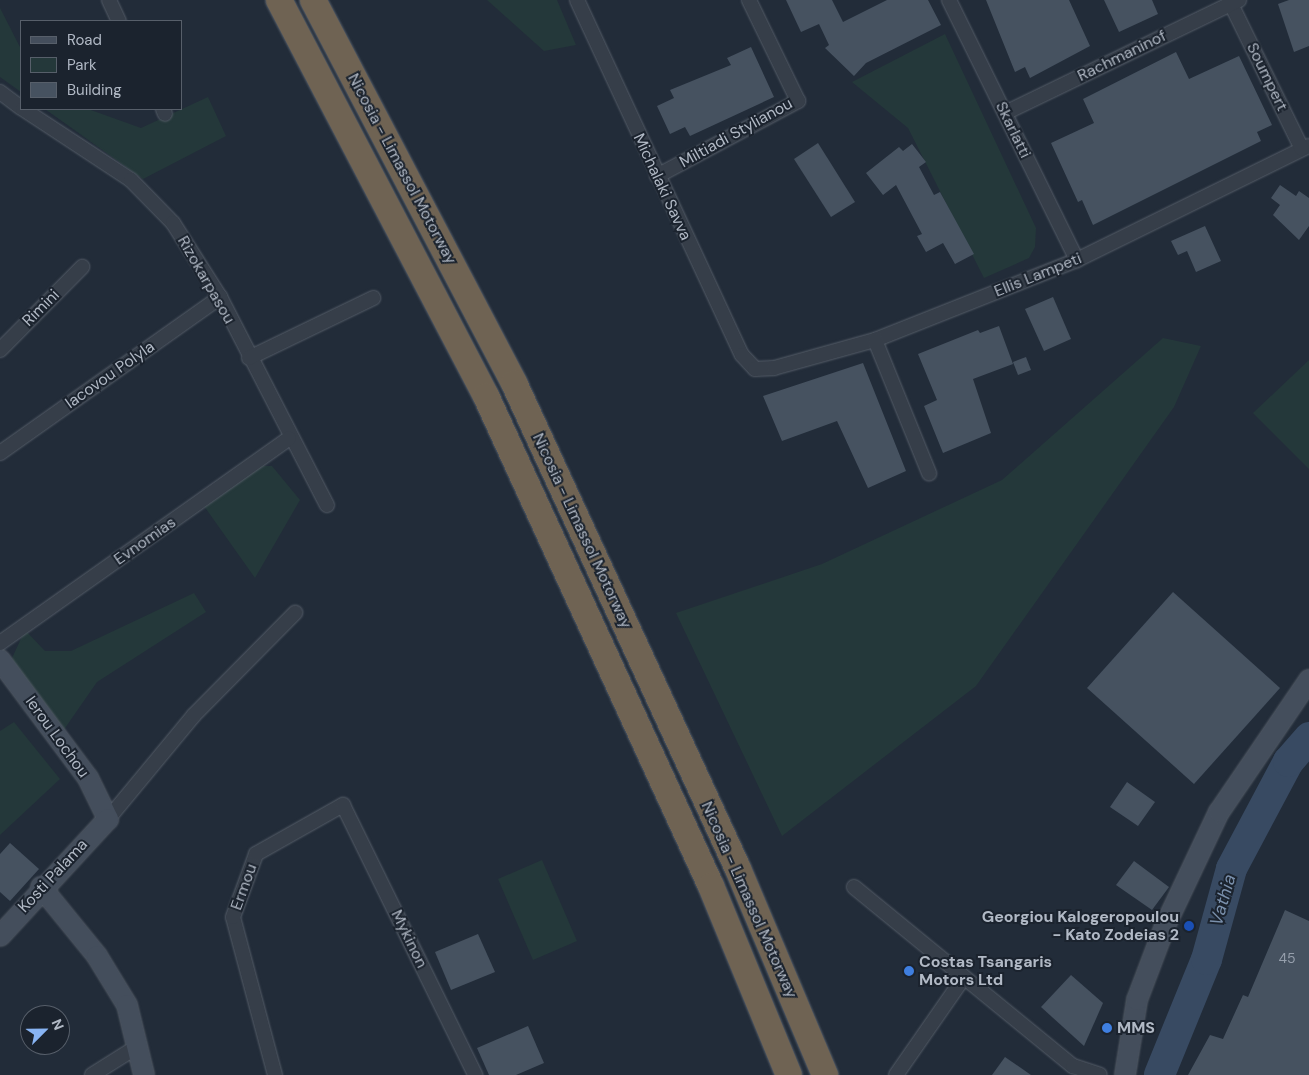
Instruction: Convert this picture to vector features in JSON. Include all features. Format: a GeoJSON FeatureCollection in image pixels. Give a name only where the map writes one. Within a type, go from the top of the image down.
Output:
{"type":"FeatureCollection","features":[{"type":"Feature","properties":{"kind":"highway","name":"Nicosia - Limassol Motorway"},"geometry":{"type":"LineString","coordinates":[[279,0],[486,396],[711,886],[789,1075]]}},
{"type":"Feature","properties":{"kind":"highway","name":"Nicosia - Limassol Motorway"},"geometry":{"type":"LineString","coordinates":[[313,0],[514,383],[738,869],[825,1075]]}},
{"type":"Feature","properties":{"kind":"highway"},"geometry":{"type":"LineString","coordinates":[[332,0],[441,219],[514,383]]}},
{"type":"Feature","properties":{"kind":"street"},"geometry":{"type":"LineString","coordinates":[[109,0],[119,20]]}},
{"type":"Feature","properties":{"kind":"street","name":"Michalaki Savva"},"geometry":{"type":"LineString","coordinates":[[577,0],[656,176],[742,355],[754,369]]}},
{"type":"Feature","properties":{"kind":"street","name":"Miltiadi Stylianou"},"geometry":{"type":"LineString","coordinates":[[656,176],[798,101],[749,0]]}},
{"type":"Feature","properties":{"kind":"street","name":"Skarlatti"},"geometry":{"type":"LineString","coordinates":[[949,0],[1077,260]]}},
{"type":"Feature","properties":{"kind":"street","name":"Rachmaninof"},"geometry":{"type":"LineString","coordinates":[[1005,113],[1235,2]]}},
{"type":"Feature","properties":{"kind":"street","name":"Soumpert"},"geometry":{"type":"LineString","coordinates":[[1235,2],[1306,148]]}},
{"type":"Feature","properties":{"kind":"street","name":"Rizokarpasou"},"geometry":{"type":"LineString","coordinates":[[2,98],[20,107]]}},
{"type":"Feature","properties":{"kind":"street","name":"Rizokarpasou"},"geometry":{"type":"LineString","coordinates":[[25,110],[132,180],[173,223],[220,298],[289,438],[326,505]]}},
{"type":"Feature","properties":{"kind":"street","name":"Ellis Lampeti"},"geometry":{"type":"LineString","coordinates":[[754,369],[774,368],[876,340],[1077,260],[1306,148]]}},
{"type":"Feature","properties":{"kind":"street","name":"Rimini"},"geometry":{"type":"LineString","coordinates":[[0,350],[82,267]]}},
{"type":"Feature","properties":{"kind":"street","name":"Iacovou Polyla"},"geometry":{"type":"LineString","coordinates":[[0,454],[220,298]]}},
{"type":"Feature","properties":{"kind":"street"},"geometry":{"type":"LineString","coordinates":[[249,358],[373,298]]}},
{"type":"Feature","properties":{"kind":"street"},"geometry":{"type":"LineString","coordinates":[[876,340],[929,474]]}},
{"type":"Feature","properties":{"kind":"street","name":"Evnomias"},"geometry":{"type":"LineString","coordinates":[[0,643],[289,438]]}},
{"type":"Feature","properties":{"kind":"street"},"geometry":{"type":"LineString","coordinates":[[108,819],[194,715],[295,613]]}},
{"type":"Feature","properties":{"kind":"street","name":"Ierou Lochou"},"geometry":{"type":"LineString","coordinates":[[0,660],[88,778],[108,819]]}},
{"type":"Feature","properties":{"kind":"street"},"geometry":{"type":"LineString","coordinates":[[1125,1075],[1137,1000],[1169,918],[1219,812],[1309,680]]}},
{"type":"Feature","properties":{"kind":"street","name":"Ermou"},"geometry":{"type":"LineString","coordinates":[[276,1075],[233,917],[256,854],[343,805]]}},
{"type":"Feature","properties":{"kind":"street","name":"Mykinon"},"geometry":{"type":"LineString","coordinates":[[343,805],[475,1075]]}},
{"type":"Feature","properties":{"kind":"street","name":"Kosti Palama"},"geometry":{"type":"LineString","coordinates":[[0,936],[41,887],[108,819]]}},
{"type":"Feature","properties":{"kind":"street"},"geometry":{"type":"LineString","coordinates":[[41,887],[102,964],[127,1005],[144,1075]]}},
{"type":"Feature","properties":{"kind":"street"},"geometry":{"type":"LineString","coordinates":[[854,887],[1072,1066],[1100,1075]]}},
{"type":"Feature","properties":{"kind":"street"},"geometry":{"type":"LineString","coordinates":[[896,1075],[964,977]]}},
{"type":"Feature","properties":{"kind":"street"},"geometry":{"type":"LineString","coordinates":[[92,1075],[138,1046]]}},
{"type":"Feature","properties":{"kind":"green space"},"geometry":{"type":"Polygon","coordinates":[[[487,0],[557,0],[576,45],[544,51],[487,0]]]}},
{"type":"Feature","properties":{"kind":"green space"},"geometry":{"type":"Polygon","coordinates":[[[0,8],[20,47],[20,91],[0,77],[0,8]]]}},
{"type":"Feature","properties":{"kind":"green space"},"geometry":{"type":"Polygon","coordinates":[[[945,34],[1036,228],[1035,247],[1029,258],[984,278],[908,128],[852,82],[945,34]]]}},
{"type":"Feature","properties":{"kind":"green space"},"geometry":{"type":"Polygon","coordinates":[[[208,97],[226,136],[143,179],[46,110],[91,110],[141,128],[208,97]]]}},
{"type":"Feature","properties":{"kind":"green space"},"geometry":{"type":"Polygon","coordinates":[[[1163,338],[1201,346],[1174,407],[976,686],[782,836],[676,613],[822,564],[1002,480],[1163,338]]]}},
{"type":"Feature","properties":{"kind":"green space"},"geometry":{"type":"Polygon","coordinates":[[[1309,360],[1309,469],[1253,413],[1309,360]]]}},
{"type":"Feature","properties":{"kind":"green space"},"geometry":{"type":"Polygon","coordinates":[[[261,466],[272,466],[300,500],[255,578],[204,506],[261,466]]]}},
{"type":"Feature","properties":{"kind":"green space"},"geometry":{"type":"Polygon","coordinates":[[[194,593],[206,612],[97,682],[63,731],[18,675],[12,658],[25,630],[45,651],[71,651],[194,593]]]}},
{"type":"Feature","properties":{"kind":"green space"},"geometry":{"type":"Polygon","coordinates":[[[14,722],[60,779],[0,835],[0,731],[14,722]]]}},
{"type":"Feature","properties":{"kind":"green space"},"geometry":{"type":"Polygon","coordinates":[[[542,860],[577,941],[533,960],[498,879],[542,860]]]}},
{"type":"Feature","properties":{"kind":"building"},"geometry":{"type":"Polygon","coordinates":[[[786,0],[832,0],[843,22],[887,0],[928,0],[941,25],[866,63],[854,76],[825,48],[829,45],[819,24],[801,32],[786,0]]]}},
{"type":"Feature","properties":{"kind":"building"},"geometry":{"type":"Polygon","coordinates":[[[986,0],[1069,0],[1090,46],[1030,78],[1025,67],[1015,72],[986,0]]]}},
{"type":"Feature","properties":{"kind":"building"},"geometry":{"type":"Polygon","coordinates":[[[1104,0],[1152,0],[1158,14],[1119,32],[1104,0]]]}},
{"type":"Feature","properties":{"kind":"building"},"geometry":{"type":"Polygon","coordinates":[[[1289,0],[1309,0],[1309,46],[1294,52],[1278,4],[1289,0]]]}},
{"type":"Feature","properties":{"kind":"building"},"geometry":{"type":"Polygon","coordinates":[[[751,47],[774,97],[690,136],[685,127],[670,134],[657,106],[674,98],[670,90],[731,65],[727,58],[751,47]]]}},
{"type":"Feature","properties":{"kind":"building"},"geometry":{"type":"Polygon","coordinates":[[[1176,52],[1189,79],[1239,56],[1272,125],[1257,132],[1261,141],[1093,225],[1082,200],[1078,202],[1051,143],[1094,123],[1083,99],[1176,52]]]}},
{"type":"Feature","properties":{"kind":"building"},"geometry":{"type":"Polygon","coordinates":[[[818,143],[855,202],[831,217],[794,159],[818,143]]]}},
{"type":"Feature","properties":{"kind":"building"},"geometry":{"type":"Polygon","coordinates":[[[912,144],[926,162],[919,167],[934,195],[940,192],[974,254],[955,264],[943,243],[926,252],[917,236],[922,234],[896,185],[883,195],[866,173],[899,147],[903,151],[912,144]]]}},
{"type":"Feature","properties":{"kind":"building"},"geometry":{"type":"Polygon","coordinates":[[[1280,185],[1296,196],[1299,191],[1309,198],[1309,226],[1299,240],[1273,215],[1280,205],[1271,198],[1280,185]]]}},
{"type":"Feature","properties":{"kind":"building"},"geometry":{"type":"Polygon","coordinates":[[[1205,226],[1221,261],[1196,272],[1187,251],[1178,255],[1171,241],[1205,226]]]}},
{"type":"Feature","properties":{"kind":"building"},"geometry":{"type":"Polygon","coordinates":[[[1053,297],[1071,339],[1044,351],[1025,309],[1053,297]]]}},
{"type":"Feature","properties":{"kind":"building"},"geometry":{"type":"Polygon","coordinates":[[[999,326],[1013,364],[973,379],[991,433],[943,453],[924,406],[937,400],[918,354],[978,330],[980,333],[999,326]]]}},
{"type":"Feature","properties":{"kind":"building"},"geometry":{"type":"Polygon","coordinates":[[[1026,357],[1031,370],[1018,375],[1013,362],[1026,357]]]}},
{"type":"Feature","properties":{"kind":"building"},"geometry":{"type":"Polygon","coordinates":[[[863,363],[906,471],[868,488],[837,421],[782,441],[763,396],[863,363]]]}},
{"type":"Feature","properties":{"kind":"building"},"geometry":{"type":"Polygon","coordinates":[[[1173,592],[1280,688],[1194,784],[1087,688],[1173,592]]]}},
{"type":"Feature","properties":{"kind":"building"},"geometry":{"type":"Polygon","coordinates":[[[1127,782],[1155,802],[1138,826],[1110,807],[1127,782]]]}},
{"type":"Feature","properties":{"kind":"building"},"geometry":{"type":"Polygon","coordinates":[[[10,843],[39,869],[10,901],[0,892],[0,854],[10,843]]]}},
{"type":"Feature","properties":{"kind":"building"},"geometry":{"type":"Polygon","coordinates":[[[1134,861],[1169,887],[1152,910],[1116,885],[1134,861]]]}},
{"type":"Feature","properties":{"kind":"building"},"geometry":{"type":"Polygon","coordinates":[[[1285,910],[1309,921],[1309,1075],[1188,1075],[1210,1035],[1223,1039],[1243,995],[1248,997],[1285,910]]]}},
{"type":"Feature","properties":{"kind":"building"},"geometry":{"type":"Polygon","coordinates":[[[478,934],[495,972],[451,990],[435,952],[478,934]]]}},
{"type":"Feature","properties":{"kind":"building"},"geometry":{"type":"Polygon","coordinates":[[[1071,975],[1103,1003],[1084,1046],[1041,1007],[1071,975]]]}},
{"type":"Feature","properties":{"kind":"building"},"geometry":{"type":"Polygon","coordinates":[[[528,1026],[544,1063],[516,1075],[489,1075],[477,1048],[528,1026]]]}},
{"type":"Feature","properties":{"kind":"building"},"geometry":{"type":"Polygon","coordinates":[[[1005,1057],[1031,1075],[992,1075],[1005,1057]]]}},
{"type":"Feature","properties":{"kind":"waterway","name":"Vathia"},"geometry":{"type":"LineString","coordinates":[[1159,1074],[1206,959],[1231,868],[1288,761],[1309,737]]}},
{"type":"Feature","properties":{"kind":"place","name":"Georgiou Kalogeropoulou - Kato Zodeias 2"},"geometry":{"type":"Point","coordinates":[1189,926]}},
{"type":"Feature","properties":{"kind":"place","name":"Costas Tsangaris Motors Ltd"},"geometry":{"type":"Point","coordinates":[909,971]}},
{"type":"Feature","properties":{"kind":"place","name":"MMS"},"geometry":{"type":"Point","coordinates":[1107,1028]}}]}
